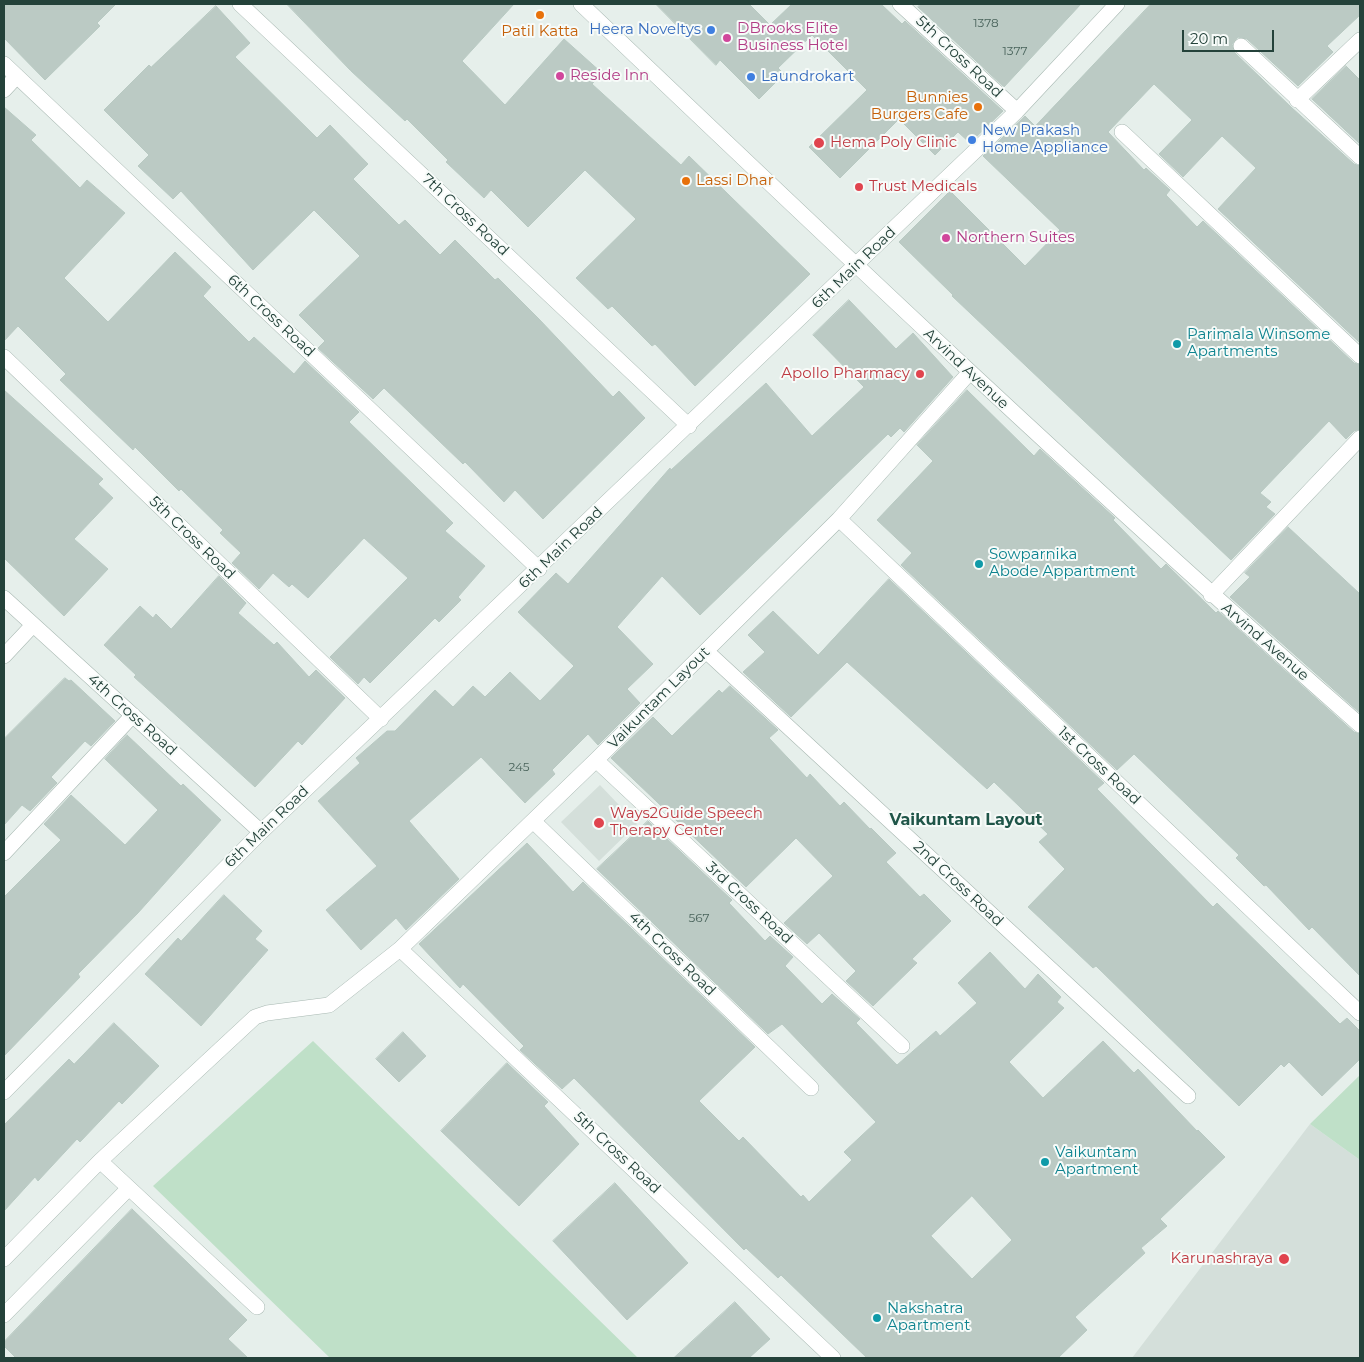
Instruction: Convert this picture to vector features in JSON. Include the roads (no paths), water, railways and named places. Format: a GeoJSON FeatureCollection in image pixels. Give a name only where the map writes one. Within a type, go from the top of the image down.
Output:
{"type":"FeatureCollection","features":[{"type":"Feature","properties":{"kind":"street","name":"7th Cross Road"},"geometry":{"type":"LineString","coordinates":[[240,4],[689,426]]}},
{"type":"Feature","properties":{"kind":"street","name":"Arvind Avenue"},"geometry":{"type":"LineString","coordinates":[[581,4],[970,372],[1211,595],[1360,725]]}},
{"type":"Feature","properties":{"kind":"street","name":"5th Cross Road"},"geometry":{"type":"LineString","coordinates":[[900,4],[1017,111]]}},
{"type":"Feature","properties":{"kind":"street","name":"6th Main Road"},"geometry":{"type":"LineString","coordinates":[[4,1092],[261,832],[689,426],[1017,111],[1117,4]]}},
{"type":"Feature","properties":{"kind":"street"},"geometry":{"type":"LineString","coordinates":[[1297,100],[1360,40]]}},
{"type":"Feature","properties":{"kind":"street"},"geometry":{"type":"LineString","coordinates":[[1241,46],[1297,100],[1360,156]]}},
{"type":"Feature","properties":{"kind":"street","name":"6th Cross Road"},"geometry":{"type":"LineString","coordinates":[[4,64],[539,569]]}},
{"type":"Feature","properties":{"kind":"street"},"geometry":{"type":"LineString","coordinates":[[4,90],[16,76]]}},
{"type":"Feature","properties":{"kind":"street"},"geometry":{"type":"LineString","coordinates":[[1122,132],[1360,356]]}},
{"type":"Feature","properties":{"kind":"street","name":"5th Cross Road"},"geometry":{"type":"LineString","coordinates":[[4,357],[381,719]]}},
{"type":"Feature","properties":{"kind":"street","name":"Vaikuntam Layout"},"geometry":{"type":"LineString","coordinates":[[100,1162],[255,1017],[267,1013],[329,1005],[400,949],[596,760],[838,519],[970,372]]}},
{"type":"Feature","properties":{"kind":"street"},"geometry":{"type":"LineString","coordinates":[[1211,595],[1360,438]]}},
{"type":"Feature","properties":{"kind":"street","name":"1st Cross Road"},"geometry":{"type":"LineString","coordinates":[[838,519],[1360,1013]]}},
{"type":"Feature","properties":{"kind":"street","name":"4th Cross Road"},"geometry":{"type":"LineString","coordinates":[[4,598],[261,832]]}},
{"type":"Feature","properties":{"kind":"street"},"geometry":{"type":"LineString","coordinates":[[4,656],[33,625]]}},
{"type":"Feature","properties":{"kind":"street","name":"2nd Cross Road"},"geometry":{"type":"LineString","coordinates":[[706,651],[1188,1096]]}},
{"type":"Feature","properties":{"kind":"street"},"geometry":{"type":"LineString","coordinates":[[4,853],[133,715]]}},
{"type":"Feature","properties":{"kind":"street","name":"3rd Cross Road"},"geometry":{"type":"LineString","coordinates":[[596,760],[902,1046]]}},
{"type":"Feature","properties":{"kind":"street","name":"4th Cross Road"},"geometry":{"type":"LineString","coordinates":[[532,821],[811,1088]]}},
{"type":"Feature","properties":{"kind":"street","name":"5th Cross Road"},"geometry":{"type":"LineString","coordinates":[[400,949],[833,1358]]}},
{"type":"Feature","properties":{"kind":"street"},"geometry":{"type":"LineString","coordinates":[[4,1259],[100,1162],[257,1307]]}},
{"type":"Feature","properties":{"kind":"street"},"geometry":{"type":"LineString","coordinates":[[4,1315],[129,1188]]}},
{"type":"Feature","properties":{"kind":"place","name":"Patil Katta"},"geometry":{"type":"Point","coordinates":[540,15]}},
{"type":"Feature","properties":{"kind":"place","name":"Heera Noveltys"},"geometry":{"type":"Point","coordinates":[711,30]}},
{"type":"Feature","properties":{"kind":"place","name":"DBrooks Elite Business Hotel"},"geometry":{"type":"Point","coordinates":[727,38]}},
{"type":"Feature","properties":{"kind":"place","name":"Reside Inn"},"geometry":{"type":"Point","coordinates":[560,76]}},
{"type":"Feature","properties":{"kind":"place","name":"Laundrokart"},"geometry":{"type":"Point","coordinates":[751,77]}},
{"type":"Feature","properties":{"kind":"place","name":"Bunnies Burgers Cafe"},"geometry":{"type":"Point","coordinates":[978,107]}},
{"type":"Feature","properties":{"kind":"place","name":"New Prakash Home Appliance"},"geometry":{"type":"Point","coordinates":[972,140]}},
{"type":"Feature","properties":{"kind":"place","name":"Hema Poly Clinic"},"geometry":{"type":"Point","coordinates":[819,143]}},
{"type":"Feature","properties":{"kind":"place","name":"Lassi Dhar"},"geometry":{"type":"Point","coordinates":[686,181]}},
{"type":"Feature","properties":{"kind":"place","name":"Trust Medicals"},"geometry":{"type":"Point","coordinates":[859,187]}},
{"type":"Feature","properties":{"kind":"place","name":"Northern Suites"},"geometry":{"type":"Point","coordinates":[946,238]}},
{"type":"Feature","properties":{"kind":"place","name":"Parimala Winsome Apartments"},"geometry":{"type":"Point","coordinates":[1177,344]}},
{"type":"Feature","properties":{"kind":"place","name":"Apollo Pharmacy"},"geometry":{"type":"Point","coordinates":[920,374]}},
{"type":"Feature","properties":{"kind":"place","name":"Sowparnika Abode Appartment"},"geometry":{"type":"Point","coordinates":[979,564]}},
{"type":"Feature","properties":{"kind":"place","name":"Ways2Guide Speech Therapy Center"},"geometry":{"type":"Point","coordinates":[599,823]}},
{"type":"Feature","properties":{"kind":"place","name":"Vaikuntam Apartment"},"geometry":{"type":"Point","coordinates":[1045,1162]}},
{"type":"Feature","properties":{"kind":"place","name":"Karunashraya"},"geometry":{"type":"Point","coordinates":[1284,1259]}},
{"type":"Feature","properties":{"kind":"place","name":"Nakshatra Apartment"},"geometry":{"type":"Point","coordinates":[877,1318]}},
{"type":"Feature","properties":{"kind":"district","name":"Vaikuntam Layout"},"geometry":{"type":"Point","coordinates":[966,820]}}]}
